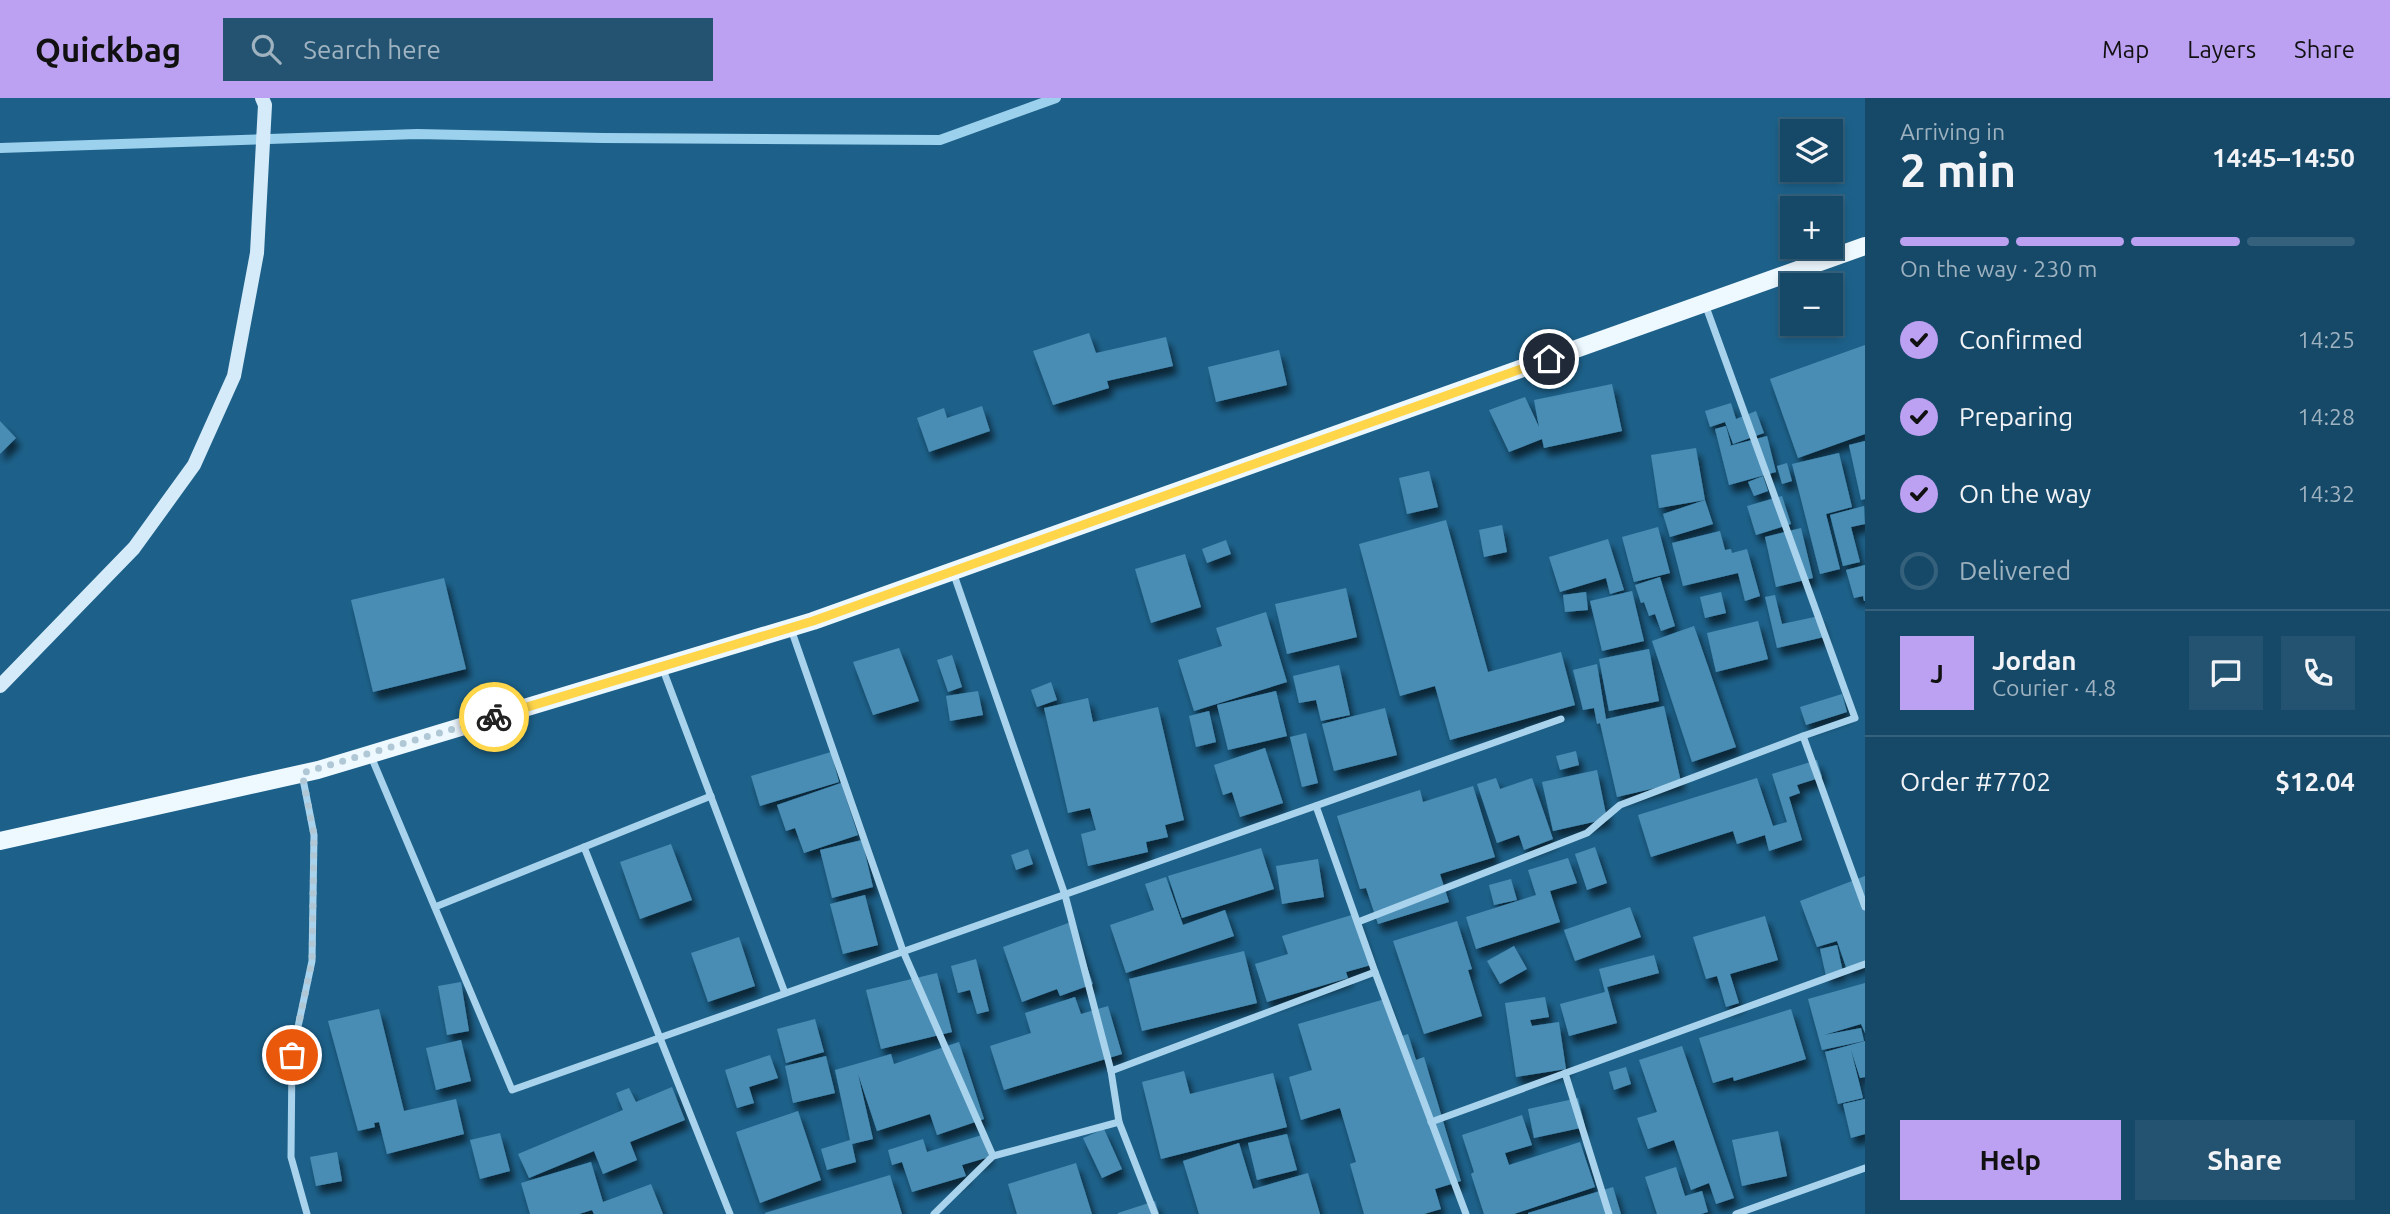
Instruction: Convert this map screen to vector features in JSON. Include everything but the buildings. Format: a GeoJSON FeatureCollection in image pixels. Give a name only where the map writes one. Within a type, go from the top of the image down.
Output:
{"type":"FeatureCollection","features":[{"type":"Feature","properties":{"kind":"main road"},"geometry":{"type":"LineString","coordinates":[[0,841],[302,773],[790,628],[1865,246]]}},
{"type":"Feature","properties":{"kind":"street"},"geometry":{"type":"LineString","coordinates":[[0,686],[134,548],[194,465],[234,376],[257,253],[265,105],[262,98]]}},
{"type":"Feature","properties":{"kind":"street"},"geometry":{"type":"LineString","coordinates":[[1358,922],[1587,833],[1620,805],[1855,718],[1705,303]]}},
{"type":"Feature","properties":{"kind":"street"},"geometry":{"type":"LineString","coordinates":[[953,572],[1065,895],[1111,1071],[1119,1122],[1155,1214]]}},
{"type":"Feature","properties":{"kind":"street"},"geometry":{"type":"LineString","coordinates":[[790,628],[903,951],[993,1156]]}},
{"type":"Feature","properties":{"kind":"street"},"geometry":{"type":"LineString","coordinates":[[662,666],[785,993]]}},
{"type":"Feature","properties":{"kind":"street"},"geometry":{"type":"LineString","coordinates":[[369,754],[512,1090],[1561,719]]}},
{"type":"Feature","properties":{"kind":"street"},"geometry":{"type":"LineString","coordinates":[[1803,736],[1865,907]]}},
{"type":"Feature","properties":{"kind":"street"},"geometry":{"type":"LineString","coordinates":[[302,773],[314,835],[312,961],[292,1055],[291,1157],[307,1214]]}},
{"type":"Feature","properties":{"kind":"street"},"geometry":{"type":"LineString","coordinates":[[435,907],[711,796]]}},
{"type":"Feature","properties":{"kind":"street"},"geometry":{"type":"LineString","coordinates":[[1316,806],[1466,1214]]}},
{"type":"Feature","properties":{"kind":"street"},"geometry":{"type":"LineString","coordinates":[[584,847],[730,1214]]}},
{"type":"Feature","properties":{"kind":"street"},"geometry":{"type":"LineString","coordinates":[[1431,1122],[1865,964]]}},
{"type":"Feature","properties":{"kind":"street"},"geometry":{"type":"LineString","coordinates":[[1111,1071],[1375,972]]}},
{"type":"Feature","properties":{"kind":"street"},"geometry":{"type":"LineString","coordinates":[[1565,1073],[1609,1214]]}},
{"type":"Feature","properties":{"kind":"street"},"geometry":{"type":"LineString","coordinates":[[934,1214],[993,1156],[1119,1122]]}},
{"type":"Feature","properties":{"kind":"street"},"geometry":{"type":"LineString","coordinates":[[1736,1214],[1865,1168]]}},
{"type":"Feature","properties":{"kind":"waterway"},"geometry":{"type":"LineString","coordinates":[[0,148],[417,134],[940,140],[1056,98]]}},
{"type":"Feature","properties":{"kind":"way so far"},"geometry":{"type":"LineString","coordinates":[[292,1055],[312,961],[314,835],[302,773],[494,717]]}},
{"type":"Feature","properties":{"kind":"route"},"geometry":{"type":"LineString","coordinates":[[494,717],[813,621],[1549,359]]}}]}
